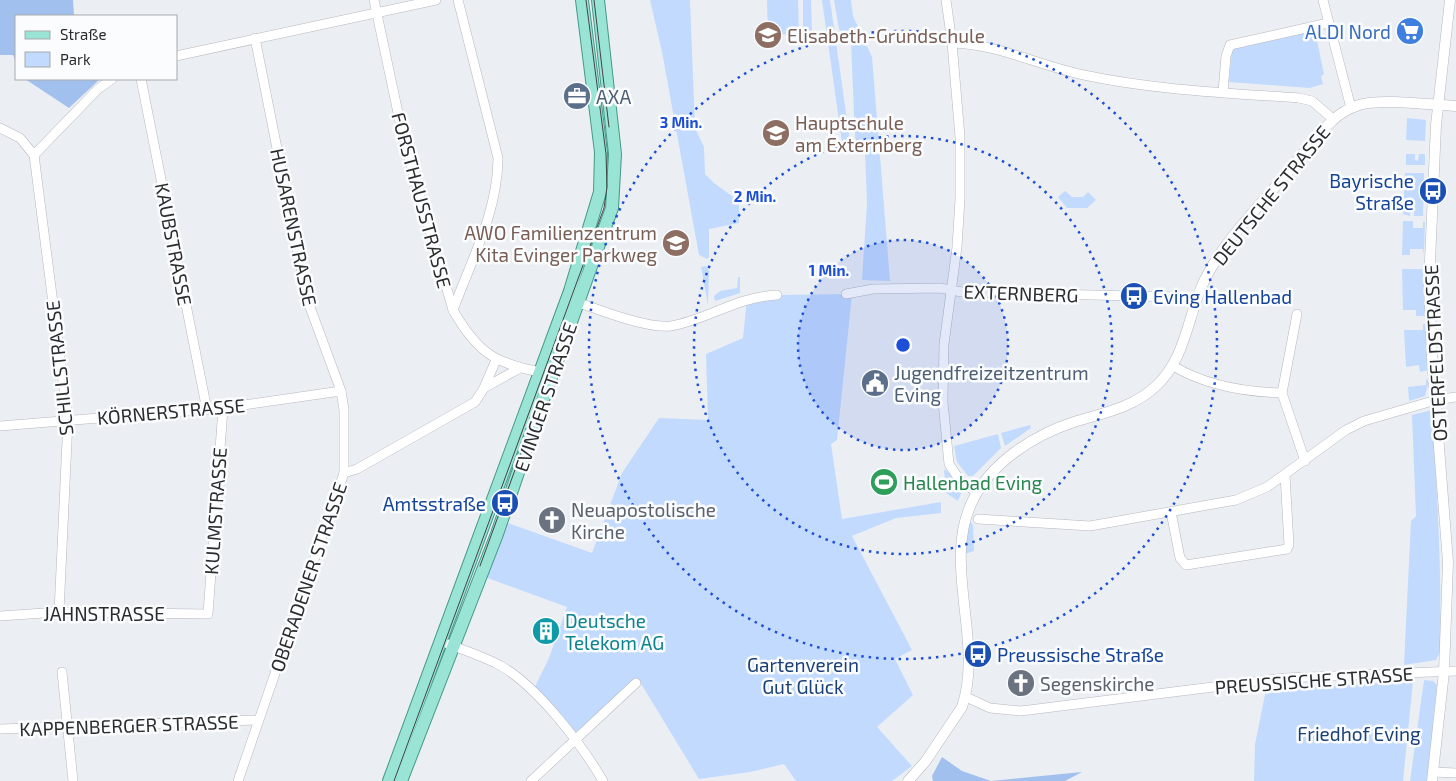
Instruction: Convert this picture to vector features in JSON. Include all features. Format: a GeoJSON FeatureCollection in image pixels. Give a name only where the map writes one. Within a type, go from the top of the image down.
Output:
{"type":"FeatureCollection","features":[{"type":"Feature","properties":{"kind":"main road","name":"EVINGER STRASSE"},"geometry":{"type":"LineString","coordinates":[[389,781],[447,644],[504,517],[553,375],[600,192],[602,173],[582,0]]}},
{"type":"Feature","properties":{"kind":"main road","name":"EVINGER STRASSE"},"geometry":{"type":"LineString","coordinates":[[401,781],[539,372],[608,221],[615,182],[610,98],[598,0]]}},
{"type":"Feature","properties":{"kind":"street","name":"FORSTHAUSSTRASSE"},"geometry":{"type":"LineString","coordinates":[[374,0],[404,141],[453,310],[467,335],[496,360],[520,368]]}},
{"type":"Feature","properties":{"kind":"street"},"geometry":{"type":"LineString","coordinates":[[178,56],[376,11],[436,0]]}},
{"type":"Feature","properties":{"kind":"street"},"geometry":{"type":"LineString","coordinates":[[453,310],[494,201],[498,178],[498,158],[458,0]]}},
{"type":"Feature","properties":{"kind":"street"},"geometry":{"type":"LineString","coordinates":[[946,0],[952,43],[960,137],[960,210],[952,290],[944,344],[943,402],[949,464],[953,472],[977,493]]}},
{"type":"Feature","properties":{"kind":"street"},"geometry":{"type":"LineString","coordinates":[[1323,0],[1351,108],[1361,104],[1378,103],[1456,106]]}},
{"type":"Feature","properties":{"kind":"street","name":"OSTERFELDSTRASSE"},"geometry":{"type":"LineString","coordinates":[[1432,776],[1444,672],[1448,554],[1429,284],[1439,105],[1450,0]]}},
{"type":"Feature","properties":{"kind":"street"},"geometry":{"type":"LineString","coordinates":[[1223,92],[1226,56],[1230,45],[1328,23]]}},
{"type":"Feature","properties":{"kind":"street","name":"HUSARENSTRASSE"},"geometry":{"type":"LineString","coordinates":[[255,38],[306,299],[341,391],[344,410],[344,473]]}},
{"type":"Feature","properties":{"kind":"street"},"geometry":{"type":"LineString","coordinates":[[952,43],[977,44],[1047,65],[1106,79],[1306,99],[1333,119]]}},
{"type":"Feature","properties":{"kind":"street"},"geometry":{"type":"LineString","coordinates":[[0,128],[20,138],[34,155],[98,89],[111,80]]}},
{"type":"Feature","properties":{"kind":"street","name":"KAUBSTRASSE"},"geometry":{"type":"LineString","coordinates":[[141,80],[207,410]]}},
{"type":"Feature","properties":{"kind":"street","name":"DEUTSCHE STRASSE"},"geometry":{"type":"LineString","coordinates":[[908,781],[925,762],[962,708],[970,682],[960,553],[964,523],[977,493],[993,472],[1016,452],[1058,428],[1135,402],[1156,386],[1173,366],[1184,341],[1196,301],[1220,253],[1333,119],[1351,108]]}},
{"type":"Feature","properties":{"kind":"street","name":"SCHILLSTRASSE"},"geometry":{"type":"LineString","coordinates":[[34,155],[68,420],[59,612]]}},
{"type":"Feature","properties":{"kind":"street","name":"EXTERNBERG"},"geometry":{"type":"LineString","coordinates":[[846,294],[873,289],[940,288],[952,290],[1178,297],[1196,301]]}},
{"type":"Feature","properties":{"kind":"street"},"geometry":{"type":"LineString","coordinates":[[572,300],[645,324],[670,326],[747,299],[777,295]]}},
{"type":"Feature","properties":{"kind":"street"},"geometry":{"type":"LineString","coordinates":[[1297,314],[1282,393],[1305,460]]}},
{"type":"Feature","properties":{"kind":"street","name":"OBERADENER STRASSE"},"geometry":{"type":"LineString","coordinates":[[238,781],[344,473],[357,469],[474,402],[484,388],[496,360]]}},
{"type":"Feature","properties":{"kind":"street"},"geometry":{"type":"LineString","coordinates":[[1173,366],[1225,386],[1282,393]]}},
{"type":"Feature","properties":{"kind":"street"},"geometry":{"type":"LineString","coordinates":[[520,368],[553,375]]}},
{"type":"Feature","properties":{"kind":"street","name":"OBERADENER STRASSE"},"geometry":{"type":"LineString","coordinates":[[484,388],[520,368]]}},
{"type":"Feature","properties":{"kind":"street","name":"KÖRNERSTRASSE"},"geometry":{"type":"LineString","coordinates":[[0,426],[207,410],[341,391]]}},
{"type":"Feature","properties":{"kind":"street"},"geometry":{"type":"LineString","coordinates":[[978,519],[1090,526],[1253,495],[1346,430],[1364,421],[1436,400],[1456,397]]}},
{"type":"Feature","properties":{"kind":"street","name":"KULMSTRASSE"},"geometry":{"type":"LineString","coordinates":[[208,614],[223,408]]}},
{"type":"Feature","properties":{"kind":"street"},"geometry":{"type":"LineString","coordinates":[[1171,512],[1180,558],[1186,565],[1287,549],[1289,538],[1285,474]]}},
{"type":"Feature","properties":{"kind":"street","name":"JAHNSTRASSE"},"geometry":{"type":"LineString","coordinates":[[0,616],[59,612],[208,614]]}},
{"type":"Feature","properties":{"kind":"street"},"geometry":{"type":"LineString","coordinates":[[447,644],[506,670],[533,691],[575,739],[603,781]]}},
{"type":"Feature","properties":{"kind":"street","name":"PREUSSISCHE STRASSE"},"geometry":{"type":"LineString","coordinates":[[966,697],[990,708],[1021,711],[1285,678],[1456,671]]}},
{"type":"Feature","properties":{"kind":"street"},"geometry":{"type":"LineString","coordinates":[[62,672],[73,781]]}},
{"type":"Feature","properties":{"kind":"street"},"geometry":{"type":"LineString","coordinates":[[530,781],[636,683]]}},
{"type":"Feature","properties":{"kind":"street","name":"KAPPENBERGER STRASSE"},"geometry":{"type":"LineString","coordinates":[[0,729],[258,720]]}},
{"type":"Feature","properties":{"kind":"street"},"geometry":{"type":"LineString","coordinates":[[1432,776],[1456,773]]}},
{"type":"Feature","properties":{"kind":"green space"},"geometry":{"type":"Polygon","coordinates":[[[650,0],[690,0],[695,128],[704,147],[705,174],[739,201],[739,223],[709,229],[709,257],[707,259],[699,255],[662,52],[650,0]]]}},
{"type":"Feature","properties":{"kind":"green space"},"geometry":{"type":"Polygon","coordinates":[[[767,0],[798,0],[799,34],[768,35],[767,0]]]}},
{"type":"Feature","properties":{"kind":"green space"},"geometry":{"type":"Polygon","coordinates":[[[803,0],[811,0],[812,33],[803,33],[803,0]]]}},
{"type":"Feature","properties":{"kind":"green space"},"geometry":{"type":"Polygon","coordinates":[[[822,0],[830,0],[850,141],[842,142],[822,0]]]}},
{"type":"Feature","properties":{"kind":"green space"},"geometry":{"type":"Polygon","coordinates":[[[834,0],[851,0],[853,16],[872,57],[890,281],[862,280],[867,203],[865,153],[855,138],[851,41],[839,29],[834,0]]]}},
{"type":"Feature","properties":{"kind":"green space"},"geometry":{"type":"Polygon","coordinates":[[[1315,31],[1324,74],[1321,76],[1323,84],[1310,88],[1229,82],[1232,49],[1315,31]]]}},
{"type":"Feature","properties":{"kind":"green space"},"geometry":{"type":"Polygon","coordinates":[[[1407,118],[1426,120],[1425,141],[1406,140],[1407,118]]]}},
{"type":"Feature","properties":{"kind":"green space"},"geometry":{"type":"Polygon","coordinates":[[[1406,154],[1415,154],[1415,160],[1418,161],[1419,154],[1425,154],[1425,165],[1406,165],[1406,154]]]}},
{"type":"Feature","properties":{"kind":"green space"},"geometry":{"type":"Polygon","coordinates":[[[1405,173],[1424,173],[1423,216],[1414,216],[1414,209],[1411,209],[1410,216],[1403,214],[1405,173]]]}},
{"type":"Feature","properties":{"kind":"green space"},"geometry":{"type":"Polygon","coordinates":[[[1065,191],[1072,197],[1083,197],[1088,192],[1096,200],[1087,208],[1067,208],[1058,197],[1065,191]]]}},
{"type":"Feature","properties":{"kind":"green space"},"geometry":{"type":"Polygon","coordinates":[[[1403,221],[1413,221],[1413,228],[1423,228],[1423,222],[1425,222],[1424,255],[1423,249],[1410,249],[1410,255],[1402,255],[1403,221]]]}},
{"type":"Feature","properties":{"kind":"green space"},"geometry":{"type":"Polygon","coordinates":[[[1423,262],[1425,316],[1416,316],[1416,310],[1403,310],[1402,269],[1422,269],[1423,262]]]}},
{"type":"Feature","properties":{"kind":"green space"},"geometry":{"type":"Polygon","coordinates":[[[706,266],[709,271],[708,305],[701,267],[706,266]]]}},
{"type":"Feature","properties":{"kind":"green space"},"geometry":{"type":"Polygon","coordinates":[[[738,277],[740,277],[740,293],[715,301],[714,296],[720,291],[737,288],[738,277]]]}},
{"type":"Feature","properties":{"kind":"green space","name":"Gartenverein Gut Glück"},"geometry":{"type":"Polygon","coordinates":[[[852,294],[837,440],[831,444],[842,519],[941,502],[941,513],[896,518],[852,536],[912,650],[895,659],[913,695],[877,727],[912,766],[892,781],[796,781],[784,764],[750,772],[699,779],[640,682],[635,683],[575,739],[533,691],[549,658],[567,607],[485,577],[505,522],[592,553],[622,473],[659,418],[708,420],[706,354],[743,338],[747,299],[777,295],[852,294]]]}},
{"type":"Feature","properties":{"kind":"green space"},"geometry":{"type":"Polygon","coordinates":[[[1423,324],[1425,324],[1429,370],[1420,372],[1419,365],[1406,367],[1404,330],[1423,330],[1423,324]]]}},
{"type":"Feature","properties":{"kind":"green space"},"geometry":{"type":"Polygon","coordinates":[[[1426,379],[1429,380],[1425,396],[1409,401],[1408,387],[1426,385],[1426,379]]]}},
{"type":"Feature","properties":{"kind":"green space"},"geometry":{"type":"Polygon","coordinates":[[[1432,410],[1440,561],[1440,652],[1436,660],[1404,665],[1411,521],[1416,516],[1412,415],[1432,410]]]}},
{"type":"Feature","properties":{"kind":"green space"},"geometry":{"type":"Polygon","coordinates":[[[1030,425],[1031,428],[1005,446],[1001,433],[1030,425]]]}},
{"type":"Feature","properties":{"kind":"green space"},"geometry":{"type":"Polygon","coordinates":[[[998,434],[1001,448],[973,476],[968,476],[957,462],[954,446],[998,434]]]}},
{"type":"Feature","properties":{"kind":"green space"},"geometry":{"type":"Polygon","coordinates":[[[944,470],[963,488],[958,501],[946,493],[944,470]]]}},
{"type":"Feature","properties":{"kind":"green space"},"geometry":{"type":"Polygon","coordinates":[[[969,522],[973,524],[974,551],[965,554],[969,522]]]}},
{"type":"Feature","properties":{"kind":"green space"},"geometry":{"type":"Polygon","coordinates":[[[1424,680],[1433,681],[1437,685],[1427,781],[1410,781],[1424,680]]]}},
{"type":"Feature","properties":{"kind":"green space","name":"Friedhof Eving"},"geometry":{"type":"Polygon","coordinates":[[[1413,681],[1403,781],[1254,781],[1255,744],[1266,690],[1413,681]]]}},
{"type":"Feature","properties":{"kind":"shaded area"},"geometry":{"type":"Polygon","coordinates":[[[0,0],[73,0],[74,15],[15,15],[15,60],[13,55],[0,55],[0,0]]]}},
{"type":"Feature","properties":{"kind":"shaded area"},"geometry":{"type":"Polygon","coordinates":[[[27,80],[99,80],[69,108],[27,80]]]}},
{"type":"Feature","properties":{"kind":"shaded area"},"geometry":{"type":"Polygon","coordinates":[[[942,757],[962,771],[991,781],[933,781],[932,776],[942,757]]]}},
{"type":"Feature","properties":{"kind":"shaded area"},"geometry":{"type":"Polygon","coordinates":[[[1082,772],[1065,781],[991,781],[1082,772]]]}},
{"type":"Feature","properties":{"kind":"tram line"},"geometry":{"type":"LineString","coordinates":[[394,781],[604,208],[607,187],[606,154],[586,0]]}},
{"type":"Feature","properties":{"kind":"tram line"},"geometry":{"type":"LineString","coordinates":[[594,0],[609,127]]}},
{"type":"Feature","properties":{"kind":"tram line"},"geometry":{"type":"LineString","coordinates":[[480,566],[527,437]]}},
{"type":"Feature","properties":{"kind":"place","name":"ALDI Nord"},"geometry":{"type":"Point","coordinates":[1410,31]}},
{"type":"Feature","properties":{"kind":"place","name":"Elisabeth-Grundschule"},"geometry":{"type":"Point","coordinates":[768,35]}},
{"type":"Feature","properties":{"kind":"place","name":"AXA"},"geometry":{"type":"Point","coordinates":[577,96]}},
{"type":"Feature","properties":{"kind":"place","name":"Hauptschule am Externberg"},"geometry":{"type":"Point","coordinates":[776,133]}},
{"type":"Feature","properties":{"kind":"place","name":"Bayrische Straße"},"geometry":{"type":"Point","coordinates":[1433,191]}},
{"type":"Feature","properties":{"kind":"place","name":"AWO Familienzentrum Kita Evinger Parkweg"},"geometry":{"type":"Point","coordinates":[676,243]}},
{"type":"Feature","properties":{"kind":"place","name":"Eving Hallenbad"},"geometry":{"type":"Point","coordinates":[1134,296]}},
{"type":"Feature","properties":{"kind":"place","name":"Jugendfreizeitzentrum Eving"},"geometry":{"type":"Point","coordinates":[875,383]}},
{"type":"Feature","properties":{"kind":"place","name":"Hallenbad Eving"},"geometry":{"type":"Point","coordinates":[884,482]}},
{"type":"Feature","properties":{"kind":"place","name":"Amtsstraße"},"geometry":{"type":"Point","coordinates":[505,503]}},
{"type":"Feature","properties":{"kind":"place","name":"Neuapostolische Kirche"},"geometry":{"type":"Point","coordinates":[552,520]}},
{"type":"Feature","properties":{"kind":"place","name":"Deutsche Telekom AG"},"geometry":{"type":"Point","coordinates":[546,631]}},
{"type":"Feature","properties":{"kind":"place","name":"Preussische Straße"},"geometry":{"type":"Point","coordinates":[978,654]}},
{"type":"Feature","properties":{"kind":"place","name":"Segenskirche"},"geometry":{"type":"Point","coordinates":[1021,683]}}]}
